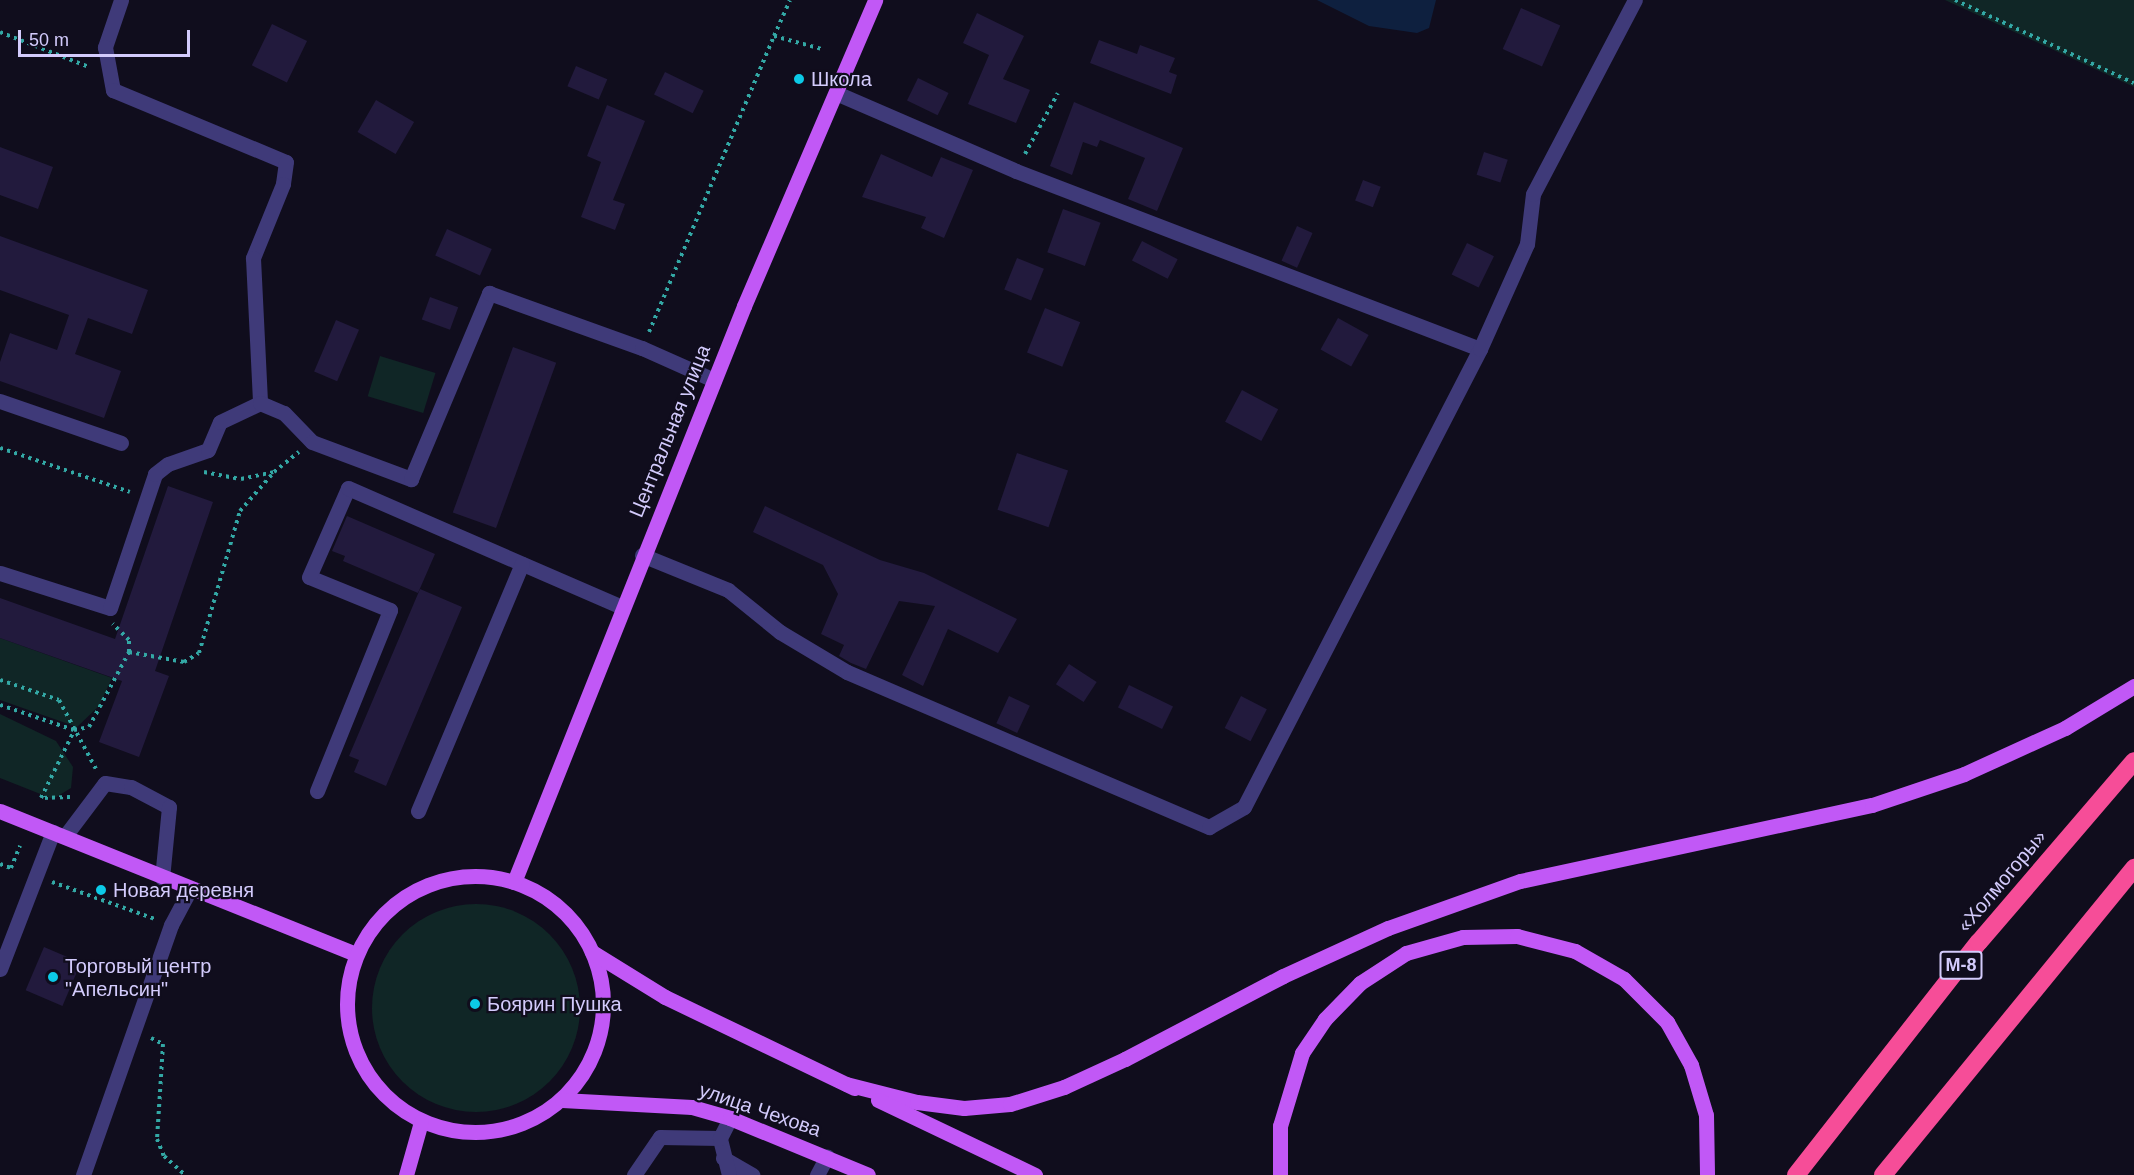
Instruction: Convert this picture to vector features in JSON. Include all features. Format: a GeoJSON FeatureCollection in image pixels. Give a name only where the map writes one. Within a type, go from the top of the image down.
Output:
{"type":"FeatureCollection","features":[{"type":"Feature","properties":{"kind":"highway","name":"«Холмогоры»"},"geometry":{"type":"LineString","coordinates":[[1796,1175],[1979,942],[2134,761]]}},
{"type":"Feature","properties":{"kind":"highway"},"geometry":{"type":"LineString","coordinates":[[1883,1175],[2134,868]]}},
{"type":"Feature","properties":{"kind":"main road","name":"Центральная улица"},"geometry":{"type":"LineString","coordinates":[[514,882],[642,555],[875,0]]}},
{"type":"Feature","properties":{"kind":"main road"},"geometry":{"type":"LineString","coordinates":[[846,1084],[917,1102],[964,1108],[1010,1104],[1064,1087],[1125,1059],[1282,976],[1388,928],[1520,881],[1872,805],[1974,770],[2065,728],[2134,686]]}},
{"type":"Feature","properties":{"kind":"main road"},"geometry":{"type":"LineString","coordinates":[[0,811],[190,890],[356,954]]}},
{"type":"Feature","properties":{"kind":"main road"},"geometry":{"type":"LineString","coordinates":[[476,876],[514,882],[546,897],[573,921],[592,952],[603,991],[601,1031],[587,1069],[562,1100],[519,1126],[470,1134],[421,1122],[381,1094],[354,1052],[345,1002],[356,954],[376,921],[412,892],[439,881],[476,876]]}},
{"type":"Feature","properties":{"kind":"main road"},"geometry":{"type":"LineString","coordinates":[[1280,1175],[1280,1126],[1302,1053],[1325,1019],[1360,983],[1406,952],[1463,937],[1517,936],[1575,951],[1624,979],[1667,1022],[1691,1065],[1706,1115],[1707,1175]]}},
{"type":"Feature","properties":{"kind":"main road"},"geometry":{"type":"LineString","coordinates":[[592,952],[665,997],[1035,1175]]}},
{"type":"Feature","properties":{"kind":"main road","name":"улица Чехова"},"geometry":{"type":"LineString","coordinates":[[562,1100],[651,1102],[730,1118],[827,1156],[868,1175]]}},
{"type":"Feature","properties":{"kind":"main road"},"geometry":{"type":"LineString","coordinates":[[406,1175],[421,1122]]}},
{"type":"Feature","properties":{"kind":"lane"},"geometry":{"type":"LineString","coordinates":[[121,0],[105,48],[113,90],[286,162],[284,184],[253,258],[260,403]]}},
{"type":"Feature","properties":{"kind":"lane"},"geometry":{"type":"LineString","coordinates":[[642,555],[728,590],[758,616],[847,672],[1209,827],[1244,807],[1480,349],[1527,244],[1533,194],[1635,0]]}},
{"type":"Feature","properties":{"kind":"lane"},"geometry":{"type":"LineString","coordinates":[[836,93],[1016,171],[1480,349]]}},
{"type":"Feature","properties":{"kind":"lane"},"geometry":{"type":"LineString","coordinates":[[0,573],[110,608],[155,474],[168,464],[208,450],[220,422],[260,403],[284,413],[312,442],[411,479],[489,293],[642,348],[714,380]]}},
{"type":"Feature","properties":{"kind":"lane"},"geometry":{"type":"LineString","coordinates":[[0,401],[122,443]]}},
{"type":"Feature","properties":{"kind":"lane"},"geometry":{"type":"LineString","coordinates":[[317,791],[390,610],[309,577],[348,488],[622,607]]}},
{"type":"Feature","properties":{"kind":"lane"},"geometry":{"type":"LineString","coordinates":[[418,811],[522,564]]}},
{"type":"Feature","properties":{"kind":"lane"},"geometry":{"type":"LineString","coordinates":[[0,969],[37,877],[59,834],[105,783],[131,787],[169,807],[162,878]]}},
{"type":"Feature","properties":{"kind":"lane"},"geometry":{"type":"LineString","coordinates":[[83,1175],[171,925],[190,890]]}},
{"type":"Feature","properties":{"kind":"lane"},"geometry":{"type":"LineString","coordinates":[[729,1175],[723,1158],[720,1138],[730,1118]]}},
{"type":"Feature","properties":{"kind":"lane"},"geometry":{"type":"LineString","coordinates":[[634,1175],[660,1137],[720,1138]]}},
{"type":"Feature","properties":{"kind":"lane"},"geometry":{"type":"LineString","coordinates":[[818,1175],[827,1156]]}},
{"type":"Feature","properties":{"kind":"lane"},"geometry":{"type":"LineString","coordinates":[[723,1158],[753,1175]]}},
{"type":"Feature","properties":{"kind":"path"},"geometry":{"type":"LineString","coordinates":[[642,348],[790,0]]}},
{"type":"Feature","properties":{"kind":"path"},"geometry":{"type":"LineString","coordinates":[[1955,0],[2134,83]]}},
{"type":"Feature","properties":{"kind":"path"},"geometry":{"type":"LineString","coordinates":[[0,32],[94,69],[113,90]]}},
{"type":"Feature","properties":{"kind":"path"},"geometry":{"type":"LineString","coordinates":[[774,36],[822,49]]}},
{"type":"Feature","properties":{"kind":"path"},"geometry":{"type":"LineString","coordinates":[[1016,171],[1058,93]]}},
{"type":"Feature","properties":{"kind":"path"},"geometry":{"type":"LineString","coordinates":[[129,652],[184,662],[200,653],[240,511],[274,472],[312,442]]}},
{"type":"Feature","properties":{"kind":"path"},"geometry":{"type":"LineString","coordinates":[[0,448],[147,498]]}},
{"type":"Feature","properties":{"kind":"path"},"geometry":{"type":"LineString","coordinates":[[168,464],[241,479],[274,472]]}},
{"type":"Feature","properties":{"kind":"path"},"geometry":{"type":"LineString","coordinates":[[0,705],[75,730],[89,727],[100,713],[129,652],[129,640],[114,630],[110,608]]}},
{"type":"Feature","properties":{"kind":"path"},"geometry":{"type":"LineString","coordinates":[[0,680],[59,700],[105,783]]}},
{"type":"Feature","properties":{"kind":"path"},"geometry":{"type":"LineString","coordinates":[[41,798],[75,730]]}},
{"type":"Feature","properties":{"kind":"path"},"geometry":{"type":"LineString","coordinates":[[11,868],[20,846]]}},
{"type":"Feature","properties":{"kind":"path"},"geometry":{"type":"LineString","coordinates":[[0,864],[171,925]]}},
{"type":"Feature","properties":{"kind":"path"},"geometry":{"type":"LineString","coordinates":[[134,1030],[163,1044],[157,1139],[164,1156],[185,1175]]}},
{"type":"Feature","properties":{"kind":"green space"},"geometry":{"type":"Polygon","coordinates":[[[1945,0],[2134,0],[2134,87],[1945,0]]]}},
{"type":"Feature","properties":{"kind":"green space"},"geometry":{"type":"Polygon","coordinates":[[[380,356],[435,373],[423,413],[368,396],[380,356]]]}},
{"type":"Feature","properties":{"kind":"green space"},"geometry":{"type":"Polygon","coordinates":[[[0,638],[112,678],[99,706],[77,727],[0,700],[0,638]]]}},
{"type":"Feature","properties":{"kind":"green space"},"geometry":{"type":"Polygon","coordinates":[[[0,714],[56,741],[73,767],[71,788],[53,799],[0,778],[0,714]]]}},
{"type":"Feature","properties":{"kind":"green space"},"geometry":{"type":"Polygon","coordinates":[[[476,904],[496,906],[525,916],[556,942],[572,968],[578,988],[580,1008],[578,1028],[568,1057],[542,1088],[516,1104],[496,1110],[476,1112],[456,1110],[427,1100],[396,1074],[380,1048],[374,1028],[372,1008],[374,988],[384,959],[410,928],[436,912],[456,906],[476,904]]]}},
{"type":"Feature","properties":{"kind":"water"},"geometry":{"type":"Polygon","coordinates":[[[1317,0],[1436,0],[1429,28],[1417,33],[1369,26],[1317,0]]]}},
{"type":"Feature","properties":{"kind":"building"},"geometry":{"type":"Polygon","coordinates":[[[1521,8],[1560,25],[1542,67],[1503,49],[1521,8]]]}},
{"type":"Feature","properties":{"kind":"building"},"geometry":{"type":"Polygon","coordinates":[[[977,13],[1024,36],[1003,79],[1030,90],[1016,123],[968,104],[989,55],[963,43],[977,13]]]}},
{"type":"Feature","properties":{"kind":"building"},"geometry":{"type":"Polygon","coordinates":[[[272,24],[307,41],[287,82],[252,65],[272,24]]]}},
{"type":"Feature","properties":{"kind":"building"},"geometry":{"type":"Polygon","coordinates":[[[1099,40],[1137,54],[1140,45],[1175,58],[1169,72],[1177,75],[1171,94],[1090,63],[1099,40]]]}},
{"type":"Feature","properties":{"kind":"building"},"geometry":{"type":"Polygon","coordinates":[[[576,66],[607,79],[599,100],[567,86],[576,66]]]}},
{"type":"Feature","properties":{"kind":"building"},"geometry":{"type":"Polygon","coordinates":[[[665,72],[704,91],[693,113],[654,94],[665,72]]]}},
{"type":"Feature","properties":{"kind":"building"},"geometry":{"type":"Polygon","coordinates":[[[918,78],[949,93],[938,115],[907,100],[918,78]]]}},
{"type":"Feature","properties":{"kind":"building"},"geometry":{"type":"Polygon","coordinates":[[[376,100],[414,122],[396,154],[358,132],[376,100]]]}},
{"type":"Feature","properties":{"kind":"building"},"geometry":{"type":"Polygon","coordinates":[[[1074,102],[1183,148],[1157,211],[1128,199],[1145,158],[1100,140],[1097,147],[1083,142],[1072,175],[1050,166],[1074,102]]]}},
{"type":"Feature","properties":{"kind":"building"},"geometry":{"type":"Polygon","coordinates":[[[607,105],[645,121],[613,200],[625,204],[615,230],[581,217],[601,162],[587,156],[607,105]]]}},
{"type":"Feature","properties":{"kind":"building"},"geometry":{"type":"Polygon","coordinates":[[[0,147],[53,167],[38,209],[0,195],[0,147]]]}},
{"type":"Feature","properties":{"kind":"building"},"geometry":{"type":"Polygon","coordinates":[[[1484,152],[1508,160],[1500,183],[1477,175],[1484,152]]]}},
{"type":"Feature","properties":{"kind":"building"},"geometry":{"type":"Polygon","coordinates":[[[881,154],[932,177],[941,157],[973,170],[944,238],[921,228],[926,217],[862,197],[881,154]]]}},
{"type":"Feature","properties":{"kind":"building"},"geometry":{"type":"Polygon","coordinates":[[[1363,180],[1381,187],[1373,207],[1355,201],[1363,180]]]}},
{"type":"Feature","properties":{"kind":"building"},"geometry":{"type":"Polygon","coordinates":[[[1063,209],[1101,223],[1085,266],[1047,252],[1063,209]]]}},
{"type":"Feature","properties":{"kind":"building"},"geometry":{"type":"Polygon","coordinates":[[[1297,226],[1313,233],[1297,268],[1282,261],[1297,226]]]}},
{"type":"Feature","properties":{"kind":"building"},"geometry":{"type":"Polygon","coordinates":[[[447,229],[492,249],[480,275],[435,255],[447,229]]]}},
{"type":"Feature","properties":{"kind":"building"},"geometry":{"type":"Polygon","coordinates":[[[0,236],[148,290],[132,334],[88,318],[75,354],[121,371],[104,418],[0,381],[0,362],[10,333],[57,350],[69,315],[0,290],[0,236]]]}},
{"type":"Feature","properties":{"kind":"building"},"geometry":{"type":"Polygon","coordinates":[[[1142,241],[1178,259],[1168,279],[1132,261],[1142,241]]]}},
{"type":"Feature","properties":{"kind":"building"},"geometry":{"type":"Polygon","coordinates":[[[1467,243],[1494,256],[1479,288],[1452,274],[1467,243]]]}},
{"type":"Feature","properties":{"kind":"building"},"geometry":{"type":"Polygon","coordinates":[[[1017,258],[1044,269],[1031,300],[1004,290],[1017,258]]]}},
{"type":"Feature","properties":{"kind":"building"},"geometry":{"type":"Polygon","coordinates":[[[430,297],[458,307],[450,330],[422,320],[430,297]]]}},
{"type":"Feature","properties":{"kind":"building"},"geometry":{"type":"Polygon","coordinates":[[[1045,308],[1080,322],[1062,367],[1027,353],[1045,308]]]}},
{"type":"Feature","properties":{"kind":"building"},"geometry":{"type":"Polygon","coordinates":[[[1338,318],[1369,335],[1351,366],[1321,349],[1338,318]]]}},
{"type":"Feature","properties":{"kind":"building"},"geometry":{"type":"Polygon","coordinates":[[[336,320],[359,330],[337,381],[314,372],[336,320]]]}},
{"type":"Feature","properties":{"kind":"building"},"geometry":{"type":"Polygon","coordinates":[[[513,347],[556,363],[496,528],[453,512],[513,347]]]}},
{"type":"Feature","properties":{"kind":"building"},"geometry":{"type":"Polygon","coordinates":[[[1242,390],[1278,409],[1261,441],[1225,422],[1242,390]]]}},
{"type":"Feature","properties":{"kind":"building"},"geometry":{"type":"Polygon","coordinates":[[[1017,453],[1068,471],[1049,527],[997,510],[1017,453]]]}},
{"type":"Feature","properties":{"kind":"building"},"geometry":{"type":"Polygon","coordinates":[[[168,486],[213,502],[155,671],[169,676],[139,757],[99,742],[122,681],[0,638],[0,598],[115,639],[168,486]]]}},
{"type":"Feature","properties":{"kind":"building"},"geometry":{"type":"Polygon","coordinates":[[[765,506],[880,560],[924,573],[1017,619],[998,653],[948,629],[923,686],[902,675],[935,606],[899,601],[866,669],[851,663],[839,656],[844,645],[821,634],[838,594],[823,565],[753,532],[765,506]]]}},
{"type":"Feature","properties":{"kind":"building"},"geometry":{"type":"Polygon","coordinates":[[[347,516],[435,554],[418,593],[343,561],[345,556],[332,551],[347,516]]]}},
{"type":"Feature","properties":{"kind":"building"},"geometry":{"type":"Polygon","coordinates":[[[420,589],[462,607],[386,786],[354,772],[359,760],[349,756],[420,589]]]}},
{"type":"Feature","properties":{"kind":"building"},"geometry":{"type":"Polygon","coordinates":[[[1069,664],[1097,682],[1084,702],[1056,684],[1069,664]]]}},
{"type":"Feature","properties":{"kind":"building"},"geometry":{"type":"Polygon","coordinates":[[[1129,685],[1173,706],[1162,729],[1118,707],[1129,685]]]}},
{"type":"Feature","properties":{"kind":"building"},"geometry":{"type":"Polygon","coordinates":[[[1009,696],[1030,706],[1017,733],[996,723],[1009,696]]]}},
{"type":"Feature","properties":{"kind":"building"},"geometry":{"type":"Polygon","coordinates":[[[1241,696],[1267,709],[1250,741],[1225,728],[1241,696]]]}},
{"type":"Feature","properties":{"kind":"building","name":"Торговый центр \"Апельсин\""},"geometry":{"type":"Polygon","coordinates":[[[44,947],[81,963],[62,1006],[26,990],[44,947]]]}},
{"type":"Feature","properties":{"kind":"place","name":"Школа"},"geometry":{"type":"Point","coordinates":[799,79]}},
{"type":"Feature","properties":{"kind":"place","name":"Новая деревня"},"geometry":{"type":"Point","coordinates":[101,890]}},
{"type":"Feature","properties":{"kind":"place","name":"Торговый центр \"Апельсин\""},"geometry":{"type":"Point","coordinates":[53,977]}},
{"type":"Feature","properties":{"kind":"place","name":"Боярин Пушка"},"geometry":{"type":"Point","coordinates":[475,1004]}}]}
